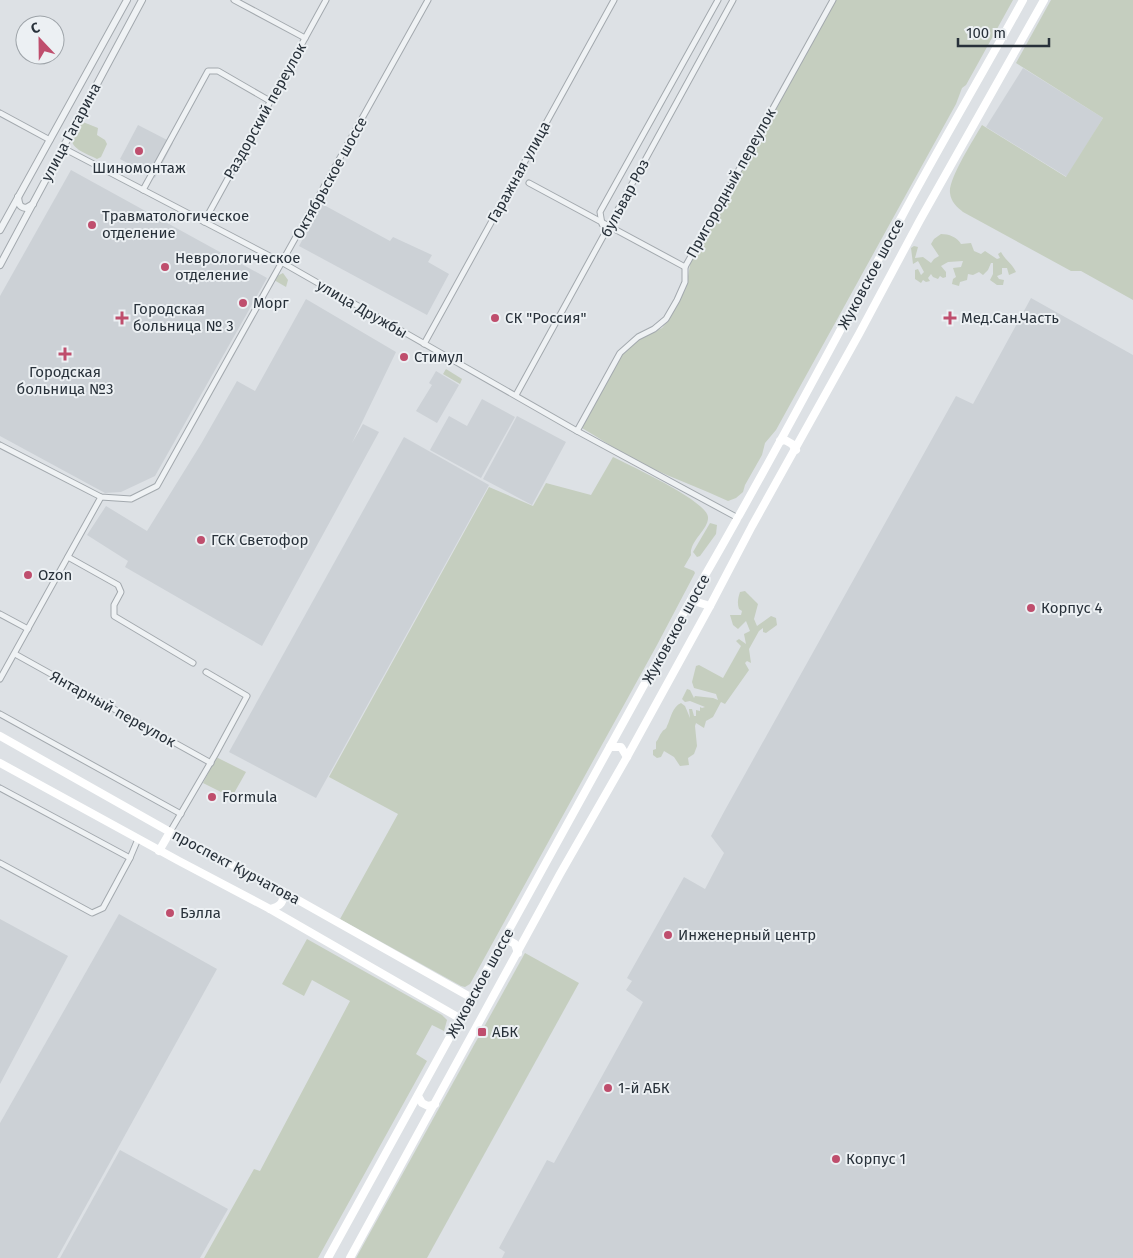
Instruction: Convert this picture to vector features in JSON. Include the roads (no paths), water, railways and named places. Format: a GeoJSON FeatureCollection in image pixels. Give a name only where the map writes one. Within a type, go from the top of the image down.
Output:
{"type":"FeatureCollection","features":[{"type":"Feature","properties":{"kind":"main road","name":"Жуковское шоссе"},"geometry":{"type":"LineString","coordinates":[[328,1258],[693,596],[738,518],[901,217],[1023,0]]}},
{"type":"Feature","properties":{"kind":"main road","name":"Жуковское шоссе"},"geometry":{"type":"LineString","coordinates":[[350,1258],[560,874],[710,606],[752,526],[796,450],[920,220],[1044,0]]}},
{"type":"Feature","properties":{"kind":"main road"},"geometry":{"type":"LineString","coordinates":[[780,441],[785,440],[792,444],[796,450]]}},
{"type":"Feature","properties":{"kind":"main road"},"geometry":{"type":"LineString","coordinates":[[693,596],[696,602],[710,606]]}},
{"type":"Feature","properties":{"kind":"main road","name":"проспект Курчатова"},"geometry":{"type":"LineString","coordinates":[[0,736],[472,998]]}},
{"type":"Feature","properties":{"kind":"main road"},"geometry":{"type":"LineString","coordinates":[[610,747],[621,747],[627,757]]}},
{"type":"Feature","properties":{"kind":"main road","name":"проспект Курчатова"},"geometry":{"type":"LineString","coordinates":[[0,763],[270,909],[461,1019]]}},
{"type":"Feature","properties":{"kind":"main road"},"geometry":{"type":"LineString","coordinates":[[160,851],[170,832]]}},
{"type":"Feature","properties":{"kind":"main road"},"geometry":{"type":"LineString","coordinates":[[270,909],[283,903],[284,896],[282,891]]}},
{"type":"Feature","properties":{"kind":"main road"},"geometry":{"type":"LineString","coordinates":[[502,942],[510,941],[515,944],[518,953]]}},
{"type":"Feature","properties":{"kind":"main road"},"geometry":{"type":"LineString","coordinates":[[418,1096],[422,1103],[428,1106],[435,1104]]}},
{"type":"Feature","properties":{"kind":"street","name":"улица Гагарина"},"geometry":{"type":"LineString","coordinates":[[0,230],[127,0]]}},
{"type":"Feature","properties":{"kind":"street","name":"улица Гагарина"},"geometry":{"type":"LineString","coordinates":[[0,265],[142,0]]}},
{"type":"Feature","properties":{"kind":"street"},"geometry":{"type":"LineString","coordinates":[[234,0],[305,38]]}},
{"type":"Feature","properties":{"kind":"street","name":"Раздорский переулок"},"geometry":{"type":"LineString","coordinates":[[204,222],[326,0]]}},
{"type":"Feature","properties":{"kind":"street","name":"Октябрьское шоссе"},"geometry":{"type":"LineString","coordinates":[[0,445],[101,498],[131,499],[157,486],[428,0]]}},
{"type":"Feature","properties":{"kind":"street","name":"Гаражная улица"},"geometry":{"type":"LineString","coordinates":[[424,344],[614,0]]}},
{"type":"Feature","properties":{"kind":"street"},"geometry":{"type":"LineString","coordinates":[[602,224],[600,212],[718,0]]}},
{"type":"Feature","properties":{"kind":"street","name":"бульвар Роз"},"geometry":{"type":"LineString","coordinates":[[516,396],[733,0]]}},
{"type":"Feature","properties":{"kind":"street","name":"Пригородный переулок"},"geometry":{"type":"LineString","coordinates":[[577,431],[620,353],[638,336],[654,329],[666,319],[685,282],[684,267],[833,0]]}},
{"type":"Feature","properties":{"kind":"street"},"geometry":{"type":"LineString","coordinates":[[91,65],[95,63],[101,65],[101,74]]}},
{"type":"Feature","properties":{"kind":"street"},"geometry":{"type":"LineString","coordinates":[[143,190],[208,71],[218,71],[270,101]]}},
{"type":"Feature","properties":{"kind":"street"},"geometry":{"type":"LineString","coordinates":[[0,113],[50,140]]}},
{"type":"Feature","properties":{"kind":"street","name":"улица Дружбы"},"geometry":{"type":"LineString","coordinates":[[63,148],[283,263],[577,431],[738,518]]}},
{"type":"Feature","properties":{"kind":"street"},"geometry":{"type":"LineString","coordinates":[[528,183],[684,267]]}},
{"type":"Feature","properties":{"kind":"street"},"geometry":{"type":"LineString","coordinates":[[18,197],[19,204],[22,207],[26,208],[34,203]]}},
{"type":"Feature","properties":{"kind":"street"},"geometry":{"type":"LineString","coordinates":[[0,680],[101,498]]}},
{"type":"Feature","properties":{"kind":"street"},"geometry":{"type":"LineString","coordinates":[[68,557],[118,585],[121,592],[114,605],[114,616],[193,663]]}},
{"type":"Feature","properties":{"kind":"street"},"geometry":{"type":"LineString","coordinates":[[0,614],[28,629]]}},
{"type":"Feature","properties":{"kind":"street","name":"Янтарный переулок"},"geometry":{"type":"LineString","coordinates":[[15,654],[211,763]]}},
{"type":"Feature","properties":{"kind":"street"},"geometry":{"type":"LineString","coordinates":[[170,832],[211,763],[247,696],[206,672]]}},
{"type":"Feature","properties":{"kind":"street"},"geometry":{"type":"LineString","coordinates":[[0,714],[181,814]]}},
{"type":"Feature","properties":{"kind":"street"},"geometry":{"type":"LineString","coordinates":[[0,788],[130,858]]}},
{"type":"Feature","properties":{"kind":"street"},"geometry":{"type":"LineString","coordinates":[[0,863],[92,913],[103,908],[138,839]]}},
{"type":"Feature","properties":{"kind":"place","name":"Шиномонтаж"},"geometry":{"type":"Point","coordinates":[139,151]}},
{"type":"Feature","properties":{"kind":"place","name":"Травматологическое отделение"},"geometry":{"type":"Point","coordinates":[92,225]}},
{"type":"Feature","properties":{"kind":"place","name":"Неврологическое отделение"},"geometry":{"type":"Point","coordinates":[165,267]}},
{"type":"Feature","properties":{"kind":"place","name":"Морг"},"geometry":{"type":"Point","coordinates":[243,303]}},
{"type":"Feature","properties":{"kind":"place","name":"Городская больница № 3"},"geometry":{"type":"Point","coordinates":[122,318]}},
{"type":"Feature","properties":{"kind":"place","name":"СК \"Россия\""},"geometry":{"type":"Point","coordinates":[495,318]}},
{"type":"Feature","properties":{"kind":"place","name":"Мед.Сан.Часть"},"geometry":{"type":"Point","coordinates":[950,318]}},
{"type":"Feature","properties":{"kind":"place","name":"Городская больница №3"},"geometry":{"type":"Point","coordinates":[65,354]}},
{"type":"Feature","properties":{"kind":"place","name":"Стимул"},"geometry":{"type":"Point","coordinates":[404,357]}},
{"type":"Feature","properties":{"kind":"place","name":"ГСК Светофор"},"geometry":{"type":"Point","coordinates":[201,540]}},
{"type":"Feature","properties":{"kind":"place","name":"Ozon"},"geometry":{"type":"Point","coordinates":[28,575]}},
{"type":"Feature","properties":{"kind":"place","name":"Корпус 4"},"geometry":{"type":"Point","coordinates":[1031,608]}},
{"type":"Feature","properties":{"kind":"place","name":"Formula"},"geometry":{"type":"Point","coordinates":[212,797]}},
{"type":"Feature","properties":{"kind":"place","name":"Бэлла"},"geometry":{"type":"Point","coordinates":[170,913]}},
{"type":"Feature","properties":{"kind":"place","name":"Инженерный центр"},"geometry":{"type":"Point","coordinates":[668,935]}},
{"type":"Feature","properties":{"kind":"place","name":"АБК"},"geometry":{"type":"Point","coordinates":[482,1032]}},
{"type":"Feature","properties":{"kind":"place","name":"1-й АБК"},"geometry":{"type":"Point","coordinates":[608,1088]}},
{"type":"Feature","properties":{"kind":"place","name":"Корпус 1"},"geometry":{"type":"Point","coordinates":[836,1159]}}]}
